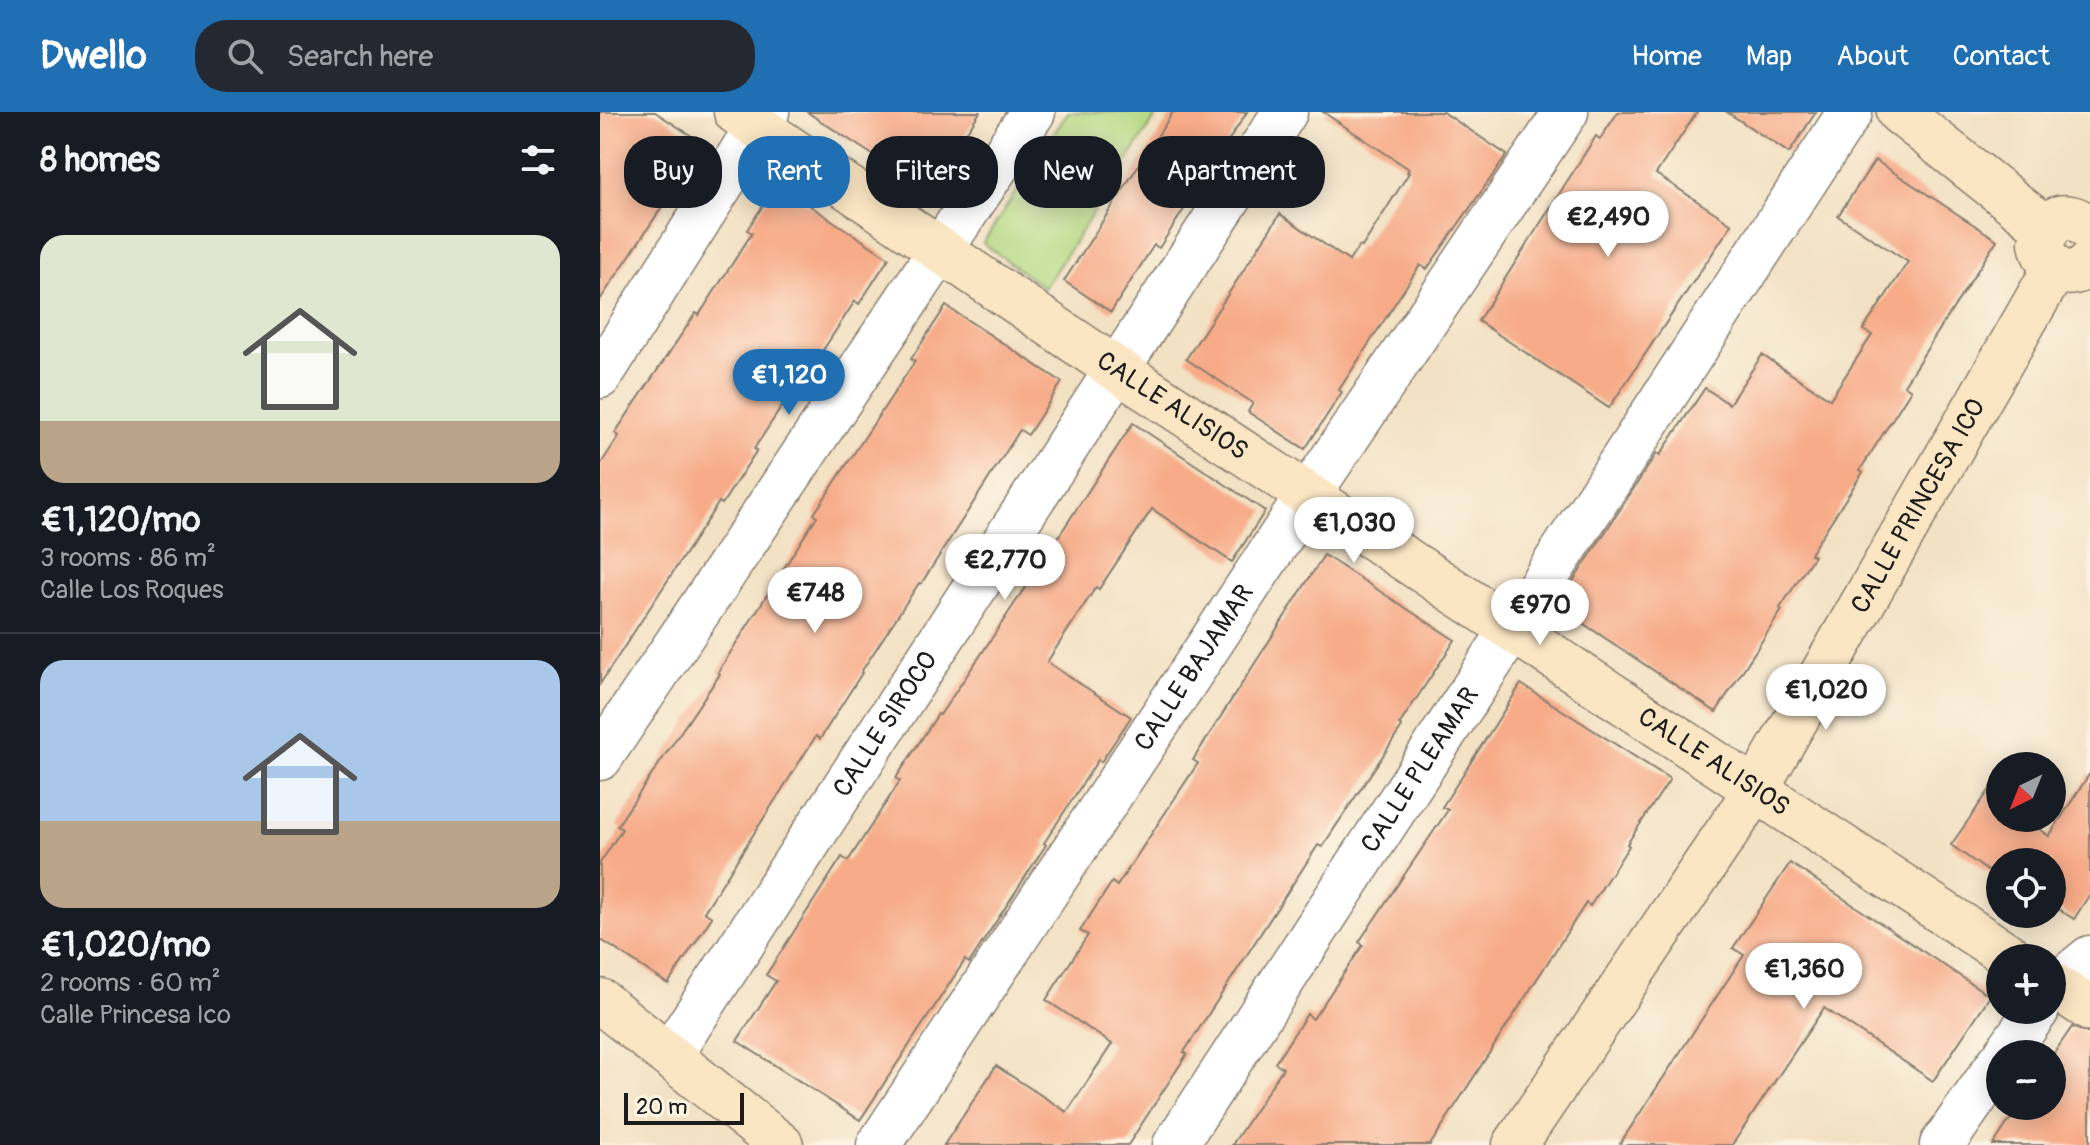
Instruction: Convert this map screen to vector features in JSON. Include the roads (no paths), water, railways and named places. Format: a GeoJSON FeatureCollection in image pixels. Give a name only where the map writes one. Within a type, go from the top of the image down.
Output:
{"type":"FeatureCollection","features":[{"type":"Feature","properties":{"kind":"street"},"geometry":{"type":"LineString","coordinates":[[600,758],[1033,112]]}},
{"type":"Feature","properties":{"kind":"street","name":"CALLE SIROCO"},"geometry":{"type":"LineString","coordinates":[[669,1056],[1285,112]]}},
{"type":"Feature","properties":{"kind":"street","name":"CALLE BAJAMAR"},"geometry":{"type":"LineString","coordinates":[[879,1145],[1309,494],[1566,112]]}},
{"type":"Feature","properties":{"kind":"street","name":"CALLE PLEAMAR"},"geometry":{"type":"LineString","coordinates":[[1175,1145],[1850,112]]}},
{"type":"Feature","properties":{"kind":"street"},"geometry":{"type":"LineString","coordinates":[[1899,112],[2079,244]]}},
{"type":"Feature","properties":{"kind":"street"},"geometry":{"type":"LineString","coordinates":[[600,376],[754,117]]}},
{"type":"Feature","properties":{"kind":"street","name":"CALLE ALISIOS"},"geometry":{"type":"LineString","coordinates":[[754,117],[941,251],[1116,369],[1990,944]]}},
{"type":"Feature","properties":{"kind":"street","name":"CALLE PRINCESA ICO"},"geometry":{"type":"LineString","coordinates":[[1515,1145],[1755,791],[2079,244]]}},
{"type":"Feature","properties":{"kind":"street"},"geometry":{"type":"LineString","coordinates":[[2066,978],[2090,958]]}},
{"type":"Feature","properties":{"kind":"street"},"geometry":{"type":"LineString","coordinates":[[2066,999],[2090,1009]]}},
{"type":"Feature","properties":{"kind":"street"},"geometry":{"type":"LineString","coordinates":[[600,1001],[781,1145]]}},
{"type":"Feature","properties":{"kind":"street"},"geometry":{"type":"LineString","coordinates":[[1942,1145],[1986,1082]]}}]}
